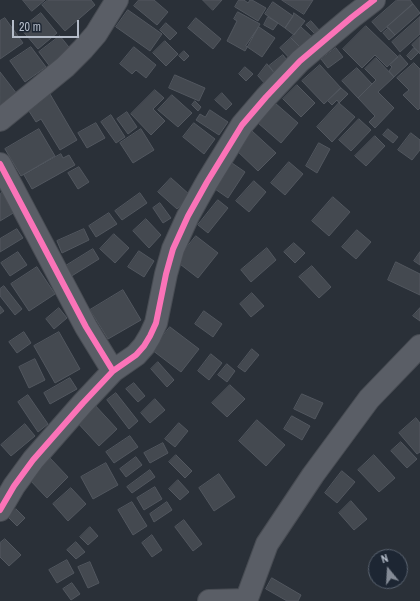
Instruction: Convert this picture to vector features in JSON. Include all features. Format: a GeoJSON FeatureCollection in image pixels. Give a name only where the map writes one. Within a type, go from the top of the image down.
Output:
{"type":"FeatureCollection","features":[{"type":"Feature","properties":{"kind":"street"},"geometry":{"type":"LineString","coordinates":[[0,120],[65,67],[83,49],[96,34],[117,0]]}},
{"type":"Feature","properties":{"kind":"street"},"geometry":{"type":"LineString","coordinates":[[0,510],[14,486],[34,460],[83,403],[113,371],[136,355],[144,346],[156,323],[166,274],[173,249],[188,216],[242,125],[266,97],[300,62],[374,0]]}},
{"type":"Feature","properties":{"kind":"street"},"geometry":{"type":"LineString","coordinates":[[0,164],[86,327],[113,371]]}},
{"type":"Feature","properties":{"kind":"street"},"geometry":{"type":"LineString","coordinates":[[209,601],[246,600],[267,544],[313,475],[369,399],[420,346]]}},
{"type":"Feature","properties":{"kind":"building"},"geometry":{"type":"Polygon","coordinates":[[[23,0],[45,0],[32,11],[23,0]]]}},
{"type":"Feature","properties":{"kind":"building"},"geometry":{"type":"Polygon","coordinates":[[[48,0],[91,0],[95,5],[65,31],[42,5],[48,0]]]}},
{"type":"Feature","properties":{"kind":"building"},"geometry":{"type":"Polygon","coordinates":[[[139,0],[154,0],[168,12],[157,25],[134,6],[139,0]]]}},
{"type":"Feature","properties":{"kind":"building"},"geometry":{"type":"Polygon","coordinates":[[[203,0],[222,0],[213,10],[203,0]]]}},
{"type":"Feature","properties":{"kind":"building"},"geometry":{"type":"Polygon","coordinates":[[[239,0],[244,0],[248,3],[252,0],[266,8],[258,21],[235,7],[239,0]]]}},
{"type":"Feature","properties":{"kind":"building"},"geometry":{"type":"Polygon","coordinates":[[[282,0],[313,0],[304,14],[282,0]]]}},
{"type":"Feature","properties":{"kind":"building"},"geometry":{"type":"Polygon","coordinates":[[[397,0],[410,0],[413,4],[381,32],[372,22],[397,0]]]}},
{"type":"Feature","properties":{"kind":"building"},"geometry":{"type":"Polygon","coordinates":[[[273,2],[293,16],[285,28],[265,14],[273,2]]]}},
{"type":"Feature","properties":{"kind":"building"},"geometry":{"type":"Polygon","coordinates":[[[413,4],[420,13],[395,35],[387,27],[413,4]]]}},
{"type":"Feature","properties":{"kind":"building"},"geometry":{"type":"Polygon","coordinates":[[[128,10],[162,34],[150,51],[116,27],[128,10]]]}},
{"type":"Feature","properties":{"kind":"building"},"geometry":{"type":"Polygon","coordinates":[[[238,12],[260,24],[245,51],[227,41],[237,21],[234,19],[238,12]]]}},
{"type":"Feature","properties":{"kind":"building"},"geometry":{"type":"Polygon","coordinates":[[[41,13],[57,33],[38,49],[21,29],[41,13]]]}},
{"type":"Feature","properties":{"kind":"building"},"geometry":{"type":"Polygon","coordinates":[[[294,13],[305,21],[294,35],[285,28],[294,13]]]}},
{"type":"Feature","properties":{"kind":"building"},"geometry":{"type":"Polygon","coordinates":[[[268,17],[278,23],[273,30],[264,25],[268,17]]]}},
{"type":"Feature","properties":{"kind":"building"},"geometry":{"type":"Polygon","coordinates":[[[420,17],[420,34],[400,52],[392,42],[420,17]]]}},
{"type":"Feature","properties":{"kind":"building"},"geometry":{"type":"Polygon","coordinates":[[[5,18],[23,43],[0,59],[0,21],[5,18]]]}},
{"type":"Feature","properties":{"kind":"building"},"geometry":{"type":"Polygon","coordinates":[[[196,18],[221,39],[213,49],[188,28],[196,18]]]}},
{"type":"Feature","properties":{"kind":"building"},"geometry":{"type":"Polygon","coordinates":[[[311,21],[320,31],[316,35],[306,25],[311,21]]]}},
{"type":"Feature","properties":{"kind":"building"},"geometry":{"type":"Polygon","coordinates":[[[166,23],[177,33],[170,40],[160,30],[166,23]]]}},
{"type":"Feature","properties":{"kind":"building"},"geometry":{"type":"Polygon","coordinates":[[[366,26],[398,57],[387,67],[375,55],[362,68],[343,49],[366,26]]]}},
{"type":"Feature","properties":{"kind":"building"},"geometry":{"type":"Polygon","coordinates":[[[259,27],[275,38],[262,57],[246,46],[259,27]]]}},
{"type":"Feature","properties":{"kind":"building"},"geometry":{"type":"Polygon","coordinates":[[[301,27],[313,38],[302,49],[291,38],[301,27]]]}},
{"type":"Feature","properties":{"kind":"building"},"geometry":{"type":"Polygon","coordinates":[[[389,28],[395,35],[389,40],[383,33],[389,28]]]}},
{"type":"Feature","properties":{"kind":"building"},"geometry":{"type":"Polygon","coordinates":[[[60,36],[72,51],[51,68],[39,52],[60,36]]]}},
{"type":"Feature","properties":{"kind":"building"},"geometry":{"type":"Polygon","coordinates":[[[420,37],[420,54],[412,45],[420,37]]]}},
{"type":"Feature","properties":{"kind":"building"},"geometry":{"type":"Polygon","coordinates":[[[291,38],[302,49],[293,62],[280,48],[291,38]]]}},
{"type":"Feature","properties":{"kind":"building"},"geometry":{"type":"Polygon","coordinates":[[[165,41],[178,54],[166,66],[153,53],[165,41]]]}},
{"type":"Feature","properties":{"kind":"building"},"geometry":{"type":"Polygon","coordinates":[[[31,47],[46,67],[25,82],[10,61],[31,47]]]}},
{"type":"Feature","properties":{"kind":"building"},"geometry":{"type":"Polygon","coordinates":[[[134,47],[156,65],[146,78],[136,70],[132,74],[120,64],[134,47]]]}},
{"type":"Feature","properties":{"kind":"building"},"geometry":{"type":"Polygon","coordinates":[[[336,48],[343,57],[328,68],[321,59],[336,48]]]}},
{"type":"Feature","properties":{"kind":"building"},"geometry":{"type":"Polygon","coordinates":[[[414,48],[419,52],[411,60],[407,56],[414,48]]]}},
{"type":"Feature","properties":{"kind":"building"},"geometry":{"type":"Polygon","coordinates":[[[184,51],[189,56],[184,61],[179,56],[184,51]]]}},
{"type":"Feature","properties":{"kind":"building"},"geometry":{"type":"Polygon","coordinates":[[[283,55],[290,64],[276,75],[269,66],[283,55]]]}},
{"type":"Feature","properties":{"kind":"building"},"geometry":{"type":"Polygon","coordinates":[[[400,55],[408,64],[394,77],[389,71],[392,67],[390,65],[400,55]]]}},
{"type":"Feature","properties":{"kind":"building"},"geometry":{"type":"Polygon","coordinates":[[[376,58],[394,77],[378,92],[394,108],[375,128],[369,122],[375,116],[358,98],[376,80],[365,69],[376,58]]]}},
{"type":"Feature","properties":{"kind":"building"},"geometry":{"type":"Polygon","coordinates":[[[414,63],[420,69],[420,108],[418,110],[403,95],[409,90],[397,78],[414,63]]]}},
{"type":"Feature","properties":{"kind":"building"},"geometry":{"type":"Polygon","coordinates":[[[267,64],[276,75],[266,85],[258,76],[267,64]]]}},
{"type":"Feature","properties":{"kind":"building"},"geometry":{"type":"Polygon","coordinates":[[[320,65],[341,88],[324,104],[302,81],[320,65]]]}},
{"type":"Feature","properties":{"kind":"building"},"geometry":{"type":"Polygon","coordinates":[[[245,67],[253,74],[246,81],[239,74],[245,67]]]}},
{"type":"Feature","properties":{"kind":"building"},"geometry":{"type":"Polygon","coordinates":[[[357,68],[372,84],[358,98],[342,81],[357,68]]]}},
{"type":"Feature","properties":{"kind":"building"},"geometry":{"type":"Polygon","coordinates":[[[0,72],[17,94],[0,107],[0,72]]]}},
{"type":"Feature","properties":{"kind":"building"},"geometry":{"type":"Polygon","coordinates":[[[175,75],[205,88],[199,101],[169,88],[175,75]]]}},
{"type":"Feature","properties":{"kind":"building"},"geometry":{"type":"Polygon","coordinates":[[[297,85],[315,103],[301,117],[283,99],[297,85]]]}},
{"type":"Feature","properties":{"kind":"building"},"geometry":{"type":"Polygon","coordinates":[[[341,88],[348,94],[339,103],[337,100],[332,105],[328,101],[341,88]]]}},
{"type":"Feature","properties":{"kind":"building"},"geometry":{"type":"Polygon","coordinates":[[[155,90],[164,98],[153,109],[165,121],[151,135],[131,114],[155,90]]]}},
{"type":"Feature","properties":{"kind":"building"},"geometry":{"type":"Polygon","coordinates":[[[222,93],[232,104],[226,110],[215,100],[222,93]]]}},
{"type":"Feature","properties":{"kind":"building"},"geometry":{"type":"Polygon","coordinates":[[[50,94],[77,140],[60,150],[41,119],[36,122],[27,108],[50,94]]]}},
{"type":"Feature","properties":{"kind":"building"},"geometry":{"type":"Polygon","coordinates":[[[172,95],[192,113],[178,127],[158,110],[172,95]]]}},
{"type":"Feature","properties":{"kind":"building"},"geometry":{"type":"Polygon","coordinates":[[[195,101],[201,107],[198,111],[192,105],[195,101]]]}},
{"type":"Feature","properties":{"kind":"building"},"geometry":{"type":"Polygon","coordinates":[[[275,103],[298,123],[281,143],[258,123],[275,103]]]}},
{"type":"Feature","properties":{"kind":"building"},"geometry":{"type":"Polygon","coordinates":[[[339,103],[355,117],[332,142],[317,127],[339,103]]]}},
{"type":"Feature","properties":{"kind":"building"},"geometry":{"type":"Polygon","coordinates":[[[210,110],[228,122],[219,135],[196,120],[200,114],[205,117],[210,110]]]}},
{"type":"Feature","properties":{"kind":"building"},"geometry":{"type":"Polygon","coordinates":[[[127,112],[137,127],[128,134],[117,119],[127,112]]]}},
{"type":"Feature","properties":{"kind":"building"},"geometry":{"type":"Polygon","coordinates":[[[111,115],[125,137],[116,143],[101,122],[111,115]]]}},
{"type":"Feature","properties":{"kind":"building"},"geometry":{"type":"Polygon","coordinates":[[[359,119],[371,130],[351,151],[339,140],[359,119]]]}},
{"type":"Feature","properties":{"kind":"building"},"geometry":{"type":"Polygon","coordinates":[[[96,123],[105,138],[87,148],[78,133],[96,123]]]}},
{"type":"Feature","properties":{"kind":"building"},"geometry":{"type":"Polygon","coordinates":[[[194,123],[215,139],[204,154],[183,137],[194,123]]]}},
{"type":"Feature","properties":{"kind":"building"},"geometry":{"type":"Polygon","coordinates":[[[39,129],[55,156],[21,176],[5,149],[39,129]]]}},
{"type":"Feature","properties":{"kind":"building"},"geometry":{"type":"Polygon","coordinates":[[[141,129],[154,150],[133,163],[120,143],[141,129]]]}},
{"type":"Feature","properties":{"kind":"building"},"geometry":{"type":"Polygon","coordinates":[[[388,129],[398,137],[393,143],[383,135],[388,129]]]}},
{"type":"Feature","properties":{"kind":"building"},"geometry":{"type":"Polygon","coordinates":[[[252,131],[276,153],[258,171],[235,149],[252,131]]]}},
{"type":"Feature","properties":{"kind":"building"},"geometry":{"type":"Polygon","coordinates":[[[411,133],[420,140],[420,150],[412,160],[398,150],[411,133]]]}},
{"type":"Feature","properties":{"kind":"building"},"geometry":{"type":"Polygon","coordinates":[[[375,136],[385,146],[366,166],[355,156],[375,136]]]}},
{"type":"Feature","properties":{"kind":"building"},"geometry":{"type":"Polygon","coordinates":[[[319,143],[330,149],[317,173],[306,166],[319,143]]]}},
{"type":"Feature","properties":{"kind":"building"},"geometry":{"type":"Polygon","coordinates":[[[61,154],[63,158],[69,155],[75,165],[32,189],[24,175],[61,154]]]}},
{"type":"Feature","properties":{"kind":"building"},"geometry":{"type":"Polygon","coordinates":[[[289,162],[303,174],[285,195],[271,183],[289,162]]]}},
{"type":"Feature","properties":{"kind":"building"},"geometry":{"type":"Polygon","coordinates":[[[232,163],[245,172],[228,198],[215,189],[232,163]]]}},
{"type":"Feature","properties":{"kind":"building"},"geometry":{"type":"Polygon","coordinates":[[[79,167],[89,182],[78,189],[68,173],[79,167]]]}},
{"type":"Feature","properties":{"kind":"building"},"geometry":{"type":"Polygon","coordinates":[[[171,178],[190,195],[177,209],[158,192],[171,178]]]}},
{"type":"Feature","properties":{"kind":"building"},"geometry":{"type":"Polygon","coordinates":[[[254,181],[266,192],[249,212],[236,201],[254,181]]]}},
{"type":"Feature","properties":{"kind":"building"},"geometry":{"type":"Polygon","coordinates":[[[3,192],[15,212],[0,221],[0,194],[3,192]]]}},
{"type":"Feature","properties":{"kind":"building"},"geometry":{"type":"Polygon","coordinates":[[[140,193],[147,203],[122,220],[115,211],[140,193]]]}},
{"type":"Feature","properties":{"kind":"building"},"geometry":{"type":"Polygon","coordinates":[[[333,197],[350,212],[329,236],[312,221],[333,197]]]}},
{"type":"Feature","properties":{"kind":"building"},"geometry":{"type":"Polygon","coordinates":[[[218,200],[228,208],[208,233],[198,225],[218,200]]]}},
{"type":"Feature","properties":{"kind":"building"},"geometry":{"type":"Polygon","coordinates":[[[160,203],[171,218],[163,223],[153,208],[160,203]]]}},
{"type":"Feature","properties":{"kind":"building"},"geometry":{"type":"Polygon","coordinates":[[[109,213],[117,224],[96,237],[89,226],[109,213]]]}},
{"type":"Feature","properties":{"kind":"building"},"geometry":{"type":"Polygon","coordinates":[[[146,219],[161,235],[149,248],[133,231],[146,219]]]}},
{"type":"Feature","properties":{"kind":"building"},"geometry":{"type":"Polygon","coordinates":[[[17,229],[23,238],[0,252],[0,239],[17,229]]]}},
{"type":"Feature","properties":{"kind":"building"},"geometry":{"type":"Polygon","coordinates":[[[84,229],[89,240],[62,253],[57,241],[84,229]]]}},
{"type":"Feature","properties":{"kind":"building"},"geometry":{"type":"Polygon","coordinates":[[[357,230],[371,242],[356,259],[342,247],[357,230]]]}},
{"type":"Feature","properties":{"kind":"building"},"geometry":{"type":"Polygon","coordinates":[[[114,234],[129,248],[115,263],[100,249],[114,234]]]}},
{"type":"Feature","properties":{"kind":"building"},"geometry":{"type":"Polygon","coordinates":[[[196,236],[218,253],[198,278],[176,261],[196,236]]]}},
{"type":"Feature","properties":{"kind":"building"},"geometry":{"type":"Polygon","coordinates":[[[294,243],[305,253],[295,263],[284,252],[294,243]]]}},
{"type":"Feature","properties":{"kind":"building"},"geometry":{"type":"Polygon","coordinates":[[[267,248],[276,260],[251,282],[241,270],[267,248]]]}},
{"type":"Feature","properties":{"kind":"building"},"geometry":{"type":"Polygon","coordinates":[[[93,249],[99,259],[70,277],[64,267],[93,249]]]}},
{"type":"Feature","properties":{"kind":"building"},"geometry":{"type":"Polygon","coordinates":[[[139,251],[154,261],[144,277],[128,267],[139,251]]]}},
{"type":"Feature","properties":{"kind":"building"},"geometry":{"type":"Polygon","coordinates":[[[18,252],[27,265],[10,276],[1,263],[18,252]]]}},
{"type":"Feature","properties":{"kind":"building"},"geometry":{"type":"Polygon","coordinates":[[[420,252],[420,265],[414,261],[420,252]]]}},
{"type":"Feature","properties":{"kind":"building"},"geometry":{"type":"Polygon","coordinates":[[[396,262],[420,274],[420,295],[388,280],[396,262]]]}},
{"type":"Feature","properties":{"kind":"building"},"geometry":{"type":"Polygon","coordinates":[[[312,266],[331,287],[319,298],[299,277],[312,266]]]}},
{"type":"Feature","properties":{"kind":"building"},"geometry":{"type":"Polygon","coordinates":[[[37,267],[55,294],[29,311],[11,284],[37,267]]]}},
{"type":"Feature","properties":{"kind":"building"},"geometry":{"type":"Polygon","coordinates":[[[4,286],[22,309],[15,315],[0,296],[0,289],[4,286]]]}},
{"type":"Feature","properties":{"kind":"building"},"geometry":{"type":"Polygon","coordinates":[[[123,290],[141,320],[108,339],[90,310],[123,290]]]}},
{"type":"Feature","properties":{"kind":"building"},"geometry":{"type":"Polygon","coordinates":[[[252,293],[264,306],[251,317],[240,304],[252,293]]]}},
{"type":"Feature","properties":{"kind":"building"},"geometry":{"type":"Polygon","coordinates":[[[0,306],[4,311],[0,314],[0,306]]]}},
{"type":"Feature","properties":{"kind":"building"},"geometry":{"type":"Polygon","coordinates":[[[59,308],[67,318],[54,329],[46,319],[59,308]]]}},
{"type":"Feature","properties":{"kind":"building"},"geometry":{"type":"Polygon","coordinates":[[[420,308],[420,321],[413,316],[420,308]]]}},
{"type":"Feature","properties":{"kind":"building"},"geometry":{"type":"Polygon","coordinates":[[[204,311],[222,324],[213,337],[195,324],[204,311]]]}},
{"type":"Feature","properties":{"kind":"building"},"geometry":{"type":"Polygon","coordinates":[[[170,327],[199,349],[181,372],[152,350],[170,327]]]}},
{"type":"Feature","properties":{"kind":"building"},"geometry":{"type":"Polygon","coordinates":[[[24,332],[31,343],[17,353],[9,342],[24,332]]]}},
{"type":"Feature","properties":{"kind":"building"},"geometry":{"type":"Polygon","coordinates":[[[59,332],[80,369],[55,383],[34,346],[59,332]]]}},
{"type":"Feature","properties":{"kind":"building"},"geometry":{"type":"Polygon","coordinates":[[[252,349],[259,355],[245,372],[238,367],[252,349]]]}},
{"type":"Feature","properties":{"kind":"building"},"geometry":{"type":"Polygon","coordinates":[[[211,354],[222,363],[209,380],[198,371],[211,354]]]}},
{"type":"Feature","properties":{"kind":"building"},"geometry":{"type":"Polygon","coordinates":[[[35,359],[45,380],[29,388],[19,367],[35,359]]]}},
{"type":"Feature","properties":{"kind":"building"},"geometry":{"type":"Polygon","coordinates":[[[158,362],[174,380],[167,387],[151,369],[158,362]]]}},
{"type":"Feature","properties":{"kind":"building"},"geometry":{"type":"Polygon","coordinates":[[[227,364],[235,371],[227,382],[218,375],[227,364]]]}},
{"type":"Feature","properties":{"kind":"building"},"geometry":{"type":"Polygon","coordinates":[[[70,378],[77,389],[50,404],[44,393],[70,378]]]}},
{"type":"Feature","properties":{"kind":"building"},"geometry":{"type":"Polygon","coordinates":[[[134,383],[145,396],[138,402],[126,389],[134,383]]]}},
{"type":"Feature","properties":{"kind":"building"},"geometry":{"type":"Polygon","coordinates":[[[230,385],[245,399],[227,417],[212,403],[230,385]]]}},
{"type":"Feature","properties":{"kind":"building"},"geometry":{"type":"Polygon","coordinates":[[[116,393],[138,421],[129,429],[107,400],[116,393]]]}},
{"type":"Feature","properties":{"kind":"building"},"geometry":{"type":"Polygon","coordinates":[[[302,394],[323,403],[315,419],[294,409],[302,394]]]}},
{"type":"Feature","properties":{"kind":"building"},"geometry":{"type":"Polygon","coordinates":[[[28,395],[48,424],[38,432],[18,402],[28,395]]]}},
{"type":"Feature","properties":{"kind":"building"},"geometry":{"type":"Polygon","coordinates":[[[155,399],[165,410],[150,423],[141,413],[155,399]]]}},
{"type":"Feature","properties":{"kind":"building"},"geometry":{"type":"Polygon","coordinates":[[[93,403],[117,429],[99,446],[75,420],[93,403]]]}},
{"type":"Feature","properties":{"kind":"building"},"geometry":{"type":"Polygon","coordinates":[[[292,416],[310,426],[302,440],[284,429],[292,416]]]}},
{"type":"Feature","properties":{"kind":"building"},"geometry":{"type":"Polygon","coordinates":[[[416,418],[420,423],[420,452],[417,454],[399,433],[416,418]]]}},
{"type":"Feature","properties":{"kind":"building"},"geometry":{"type":"Polygon","coordinates":[[[257,420],[285,445],[266,466],[239,441],[257,420]]]}},
{"type":"Feature","properties":{"kind":"building"},"geometry":{"type":"Polygon","coordinates":[[[179,423],[188,431],[175,447],[165,439],[179,423]]]}},
{"type":"Feature","properties":{"kind":"building"},"geometry":{"type":"Polygon","coordinates":[[[25,424],[35,436],[11,456],[1,445],[25,424]]]}},
{"type":"Feature","properties":{"kind":"building"},"geometry":{"type":"Polygon","coordinates":[[[130,436],[138,447],[114,463],[106,452],[130,436]]]}},
{"type":"Feature","properties":{"kind":"building"},"geometry":{"type":"Polygon","coordinates":[[[401,442],[417,459],[407,468],[391,451],[401,442]]]}},
{"type":"Feature","properties":{"kind":"building"},"geometry":{"type":"Polygon","coordinates":[[[163,443],[168,453],[150,463],[144,453],[163,443]]]}},
{"type":"Feature","properties":{"kind":"building"},"geometry":{"type":"Polygon","coordinates":[[[176,455],[192,471],[185,478],[169,462],[176,455]]]}},
{"type":"Feature","properties":{"kind":"building"},"geometry":{"type":"Polygon","coordinates":[[[374,455],[395,478],[379,492],[358,470],[374,455]]]}},
{"type":"Feature","properties":{"kind":"building"},"geometry":{"type":"Polygon","coordinates":[[[49,457],[68,477],[47,498],[28,478],[49,457]]]}},
{"type":"Feature","properties":{"kind":"building"},"geometry":{"type":"Polygon","coordinates":[[[136,457],[142,465],[126,477],[120,469],[136,457]]]}},
{"type":"Feature","properties":{"kind":"building"},"geometry":{"type":"Polygon","coordinates":[[[106,463],[118,485],[93,499],[81,477],[106,463]]]}},
{"type":"Feature","properties":{"kind":"building"},"geometry":{"type":"Polygon","coordinates":[[[150,470],[155,477],[132,493],[127,487],[150,470]]]}},
{"type":"Feature","properties":{"kind":"building"},"geometry":{"type":"Polygon","coordinates":[[[342,471],[355,482],[337,503],[325,493],[342,471]]]}},
{"type":"Feature","properties":{"kind":"building"},"geometry":{"type":"Polygon","coordinates":[[[219,474],[235,497],[214,511],[199,488],[219,474]]]}},
{"type":"Feature","properties":{"kind":"building"},"geometry":{"type":"Polygon","coordinates":[[[178,480],[189,492],[180,500],[169,489],[178,480]]]}},
{"type":"Feature","properties":{"kind":"building"},"geometry":{"type":"Polygon","coordinates":[[[155,487],[162,499],[144,510],[137,498],[155,487]]]}},
{"type":"Feature","properties":{"kind":"building"},"geometry":{"type":"Polygon","coordinates":[[[71,488],[86,504],[68,521],[53,504],[71,488]]]}},
{"type":"Feature","properties":{"kind":"building"},"geometry":{"type":"Polygon","coordinates":[[[351,501],[367,519],[354,530],[339,513],[351,501]]]}},
{"type":"Feature","properties":{"kind":"building"},"geometry":{"type":"Polygon","coordinates":[[[132,502],[147,526],[133,535],[118,510],[132,502]]]}},
{"type":"Feature","properties":{"kind":"building"},"geometry":{"type":"Polygon","coordinates":[[[167,502],[172,510],[154,522],[150,514],[167,502]]]}},
{"type":"Feature","properties":{"kind":"building"},"geometry":{"type":"Polygon","coordinates":[[[16,509],[25,518],[17,526],[8,517],[16,509]]]}},
{"type":"Feature","properties":{"kind":"building"},"geometry":{"type":"Polygon","coordinates":[[[184,520],[202,544],[193,551],[175,527],[184,520]]]}},
{"type":"Feature","properties":{"kind":"building"},"geometry":{"type":"Polygon","coordinates":[[[90,527],[98,536],[88,545],[80,537],[90,527]]]}},
{"type":"Feature","properties":{"kind":"building"},"geometry":{"type":"Polygon","coordinates":[[[152,535],[162,550],[152,557],[142,543],[152,535]]]}},
{"type":"Feature","properties":{"kind":"building"},"geometry":{"type":"Polygon","coordinates":[[[5,539],[21,555],[9,566],[0,557],[0,543],[5,539]]]}},
{"type":"Feature","properties":{"kind":"building"},"geometry":{"type":"Polygon","coordinates":[[[76,542],[85,552],[76,559],[67,550],[76,542]]]}},
{"type":"Feature","properties":{"kind":"building"},"geometry":{"type":"Polygon","coordinates":[[[67,560],[74,573],[57,583],[49,570],[67,560]]]}},
{"type":"Feature","properties":{"kind":"building"},"geometry":{"type":"Polygon","coordinates":[[[90,562],[99,583],[88,588],[78,567],[90,562]]]}},
{"type":"Feature","properties":{"kind":"building"},"geometry":{"type":"Polygon","coordinates":[[[272,578],[301,595],[298,601],[287,601],[266,589],[272,578]]]}},
{"type":"Feature","properties":{"kind":"building"},"geometry":{"type":"Polygon","coordinates":[[[72,583],[80,594],[71,600],[63,589],[72,583]]]}},
{"type":"Feature","properties":{"kind":"cycle path"},"geometry":{"type":"LineString","coordinates":[[113,371],[136,355],[150,336],[156,323],[166,274],[173,249],[188,216],[242,125],[300,61],[374,0]]}},
{"type":"Feature","properties":{"kind":"cycle path"},"geometry":{"type":"LineString","coordinates":[[0,164],[86,327],[113,371],[33,460],[14,486],[0,510]]}}]}
